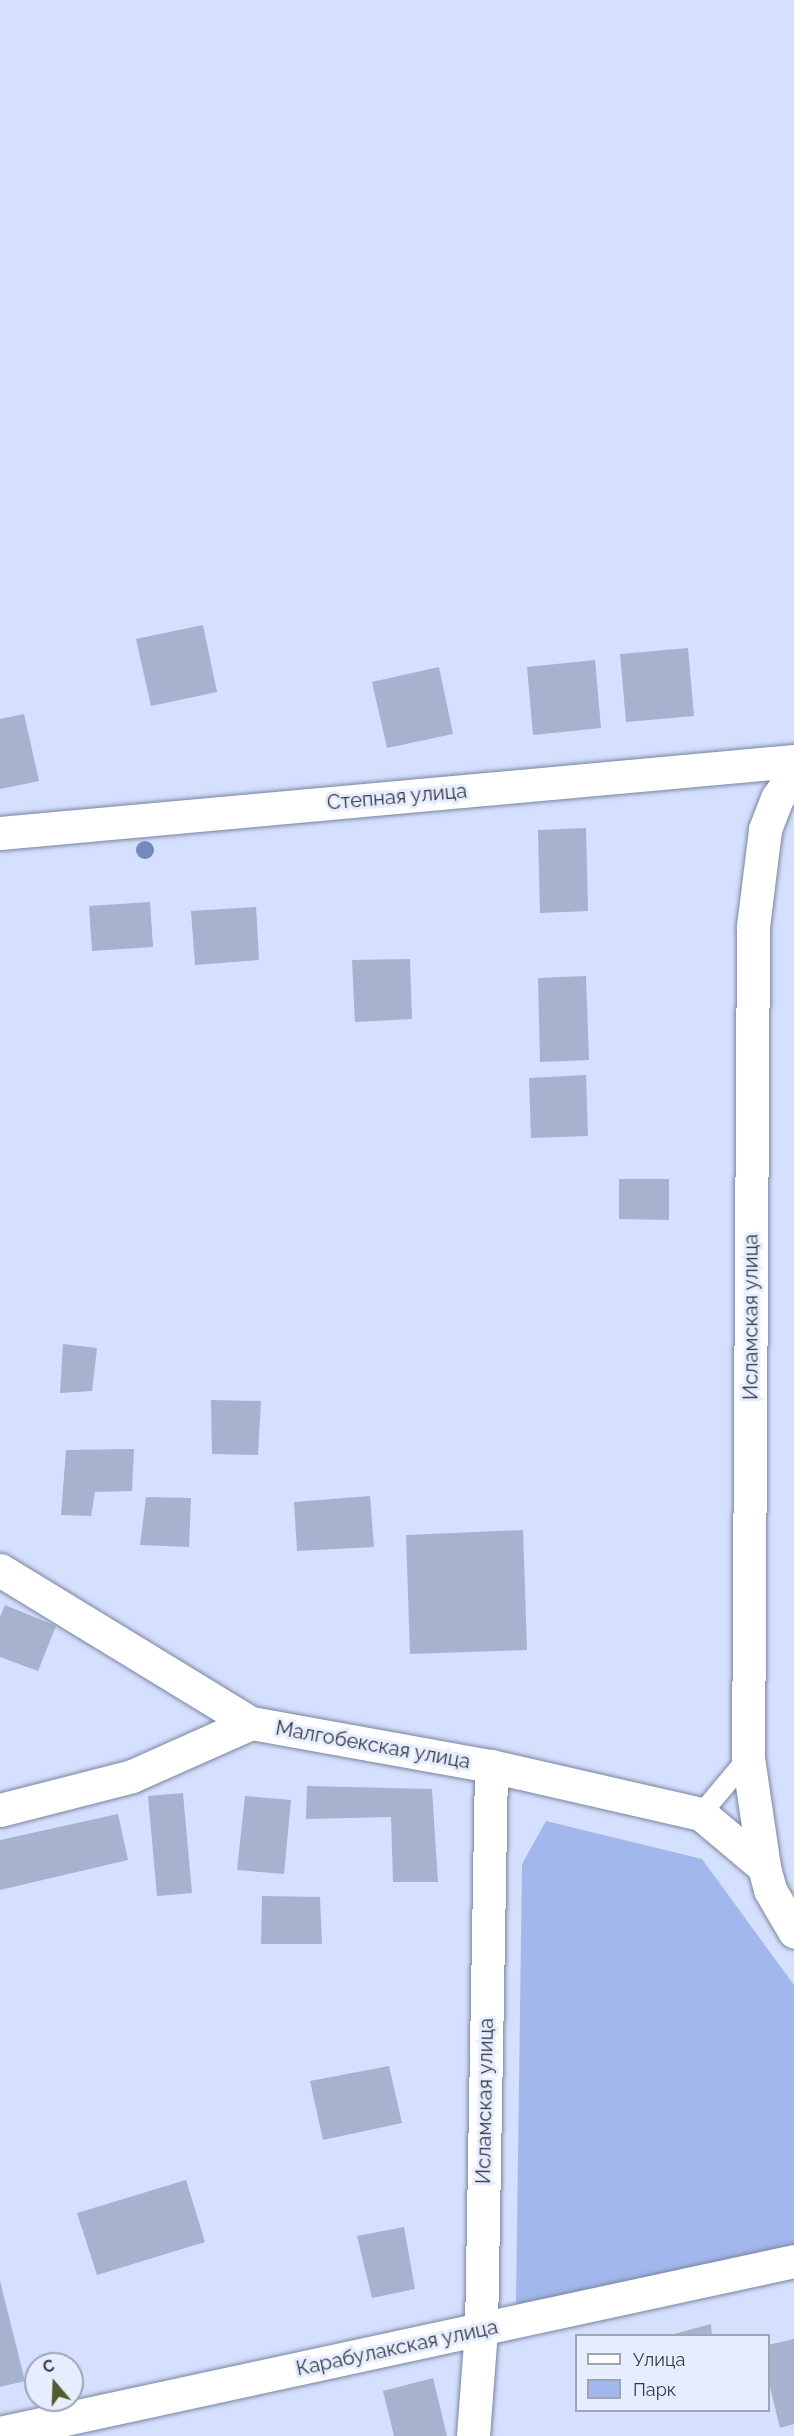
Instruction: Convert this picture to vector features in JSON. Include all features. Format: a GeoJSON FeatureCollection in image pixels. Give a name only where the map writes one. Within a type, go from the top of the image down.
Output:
{"type":"FeatureCollection","features":[{"type":"Feature","properties":{"kind":"street","name":"Степная улица"},"geometry":{"type":"LineString","coordinates":[[0,833],[794,761]]}},
{"type":"Feature","properties":{"kind":"street","name":"Исламская улица"},"geometry":{"type":"LineString","coordinates":[[794,774],[777,798],[765,830],[753,926],[748,1758],[764,1867],[770,1890],[794,1931]]}},
{"type":"Feature","properties":{"kind":"street","name":"Малгобекская улица"},"geometry":{"type":"LineString","coordinates":[[0,1569],[251,1723],[491,1766],[701,1814],[764,1867]]}},
{"type":"Feature","properties":{"kind":"street"},"geometry":{"type":"LineString","coordinates":[[0,1810],[132,1776],[251,1723]]}},
{"type":"Feature","properties":{"kind":"street","name":"Исламская улица"},"geometry":{"type":"LineString","coordinates":[[473,2436],[481,2330],[491,1766]]}},
{"type":"Feature","properties":{"kind":"street","name":"Карабулакская улица"},"geometry":{"type":"LineString","coordinates":[[0,2433],[794,2261]]}},
{"type":"Feature","properties":{"kind":"lane"},"geometry":{"type":"LineString","coordinates":[[701,1814],[748,1758]]}},
{"type":"Feature","properties":{"kind":"green space"},"geometry":{"type":"Polygon","coordinates":[[[546,1821],[702,1859],[794,1985],[794,2248],[516,2304],[522,1864],[546,1821]]]}},
{"type":"Feature","properties":{"kind":"building"},"geometry":{"type":"Polygon","coordinates":[[[203,625],[217,692],[151,706],[136,639],[203,625]]]}},
{"type":"Feature","properties":{"kind":"building"},"geometry":{"type":"Polygon","coordinates":[[[688,648],[694,716],[626,722],[620,654],[688,648]]]}},
{"type":"Feature","properties":{"kind":"building"},"geometry":{"type":"Polygon","coordinates":[[[595,660],[601,728],[533,735],[527,667],[595,660]]]}},
{"type":"Feature","properties":{"kind":"building"},"geometry":{"type":"Polygon","coordinates":[[[439,667],[453,734],[387,748],[372,682],[439,667]]]}},
{"type":"Feature","properties":{"kind":"building"},"geometry":{"type":"Polygon","coordinates":[[[24,714],[39,781],[0,789],[0,719],[24,714]]]}},
{"type":"Feature","properties":{"kind":"building"},"geometry":{"type":"Polygon","coordinates":[[[586,828],[588,911],[540,913],[538,830],[586,828]]]}},
{"type":"Feature","properties":{"kind":"building"},"geometry":{"type":"Polygon","coordinates":[[[150,902],[153,947],[92,951],[89,906],[150,902]]]}},
{"type":"Feature","properties":{"kind":"building"},"geometry":{"type":"Polygon","coordinates":[[[256,907],[259,960],[195,965],[191,911],[256,907]]]}},
{"type":"Feature","properties":{"kind":"building"},"geometry":{"type":"Polygon","coordinates":[[[410,959],[412,1019],[355,1022],[352,960],[410,959]]]}},
{"type":"Feature","properties":{"kind":"building"},"geometry":{"type":"Polygon","coordinates":[[[586,976],[589,1060],[540,1062],[538,978],[586,976]]]}},
{"type":"Feature","properties":{"kind":"building"},"geometry":{"type":"Polygon","coordinates":[[[586,1075],[588,1136],[531,1138],[529,1078],[586,1075]]]}},
{"type":"Feature","properties":{"kind":"building"},"geometry":{"type":"Polygon","coordinates":[[[619,1179],[669,1179],[669,1220],[619,1219],[619,1179]]]}},
{"type":"Feature","properties":{"kind":"building"},"geometry":{"type":"Polygon","coordinates":[[[63,1344],[97,1348],[92,1391],[60,1393],[63,1344]]]}},
{"type":"Feature","properties":{"kind":"building"},"geometry":{"type":"Polygon","coordinates":[[[211,1400],[261,1401],[258,1455],[212,1454],[211,1400]]]}},
{"type":"Feature","properties":{"kind":"building"},"geometry":{"type":"Polygon","coordinates":[[[134,1449],[132,1491],[95,1492],[91,1516],[61,1515],[66,1450],[134,1449]]]}},
{"type":"Feature","properties":{"kind":"building"},"geometry":{"type":"Polygon","coordinates":[[[370,1496],[374,1547],[297,1551],[294,1502],[370,1496]]]}},
{"type":"Feature","properties":{"kind":"building"},"geometry":{"type":"Polygon","coordinates":[[[146,1497],[191,1498],[189,1547],[140,1545],[146,1497]]]}},
{"type":"Feature","properties":{"kind":"building"},"geometry":{"type":"Polygon","coordinates":[[[523,1530],[527,1650],[410,1654],[406,1535],[523,1530]]]}},
{"type":"Feature","properties":{"kind":"building"},"geometry":{"type":"Polygon","coordinates":[[[5,1605],[56,1626],[38,1671],[0,1657],[0,1617],[5,1605]]]}},
{"type":"Feature","properties":{"kind":"building"},"geometry":{"type":"Polygon","coordinates":[[[307,1786],[432,1789],[438,1882],[393,1882],[391,1817],[306,1819],[307,1786]]]}},
{"type":"Feature","properties":{"kind":"building"},"geometry":{"type":"Polygon","coordinates":[[[183,1793],[192,1893],[157,1896],[148,1796],[183,1793]]]}},
{"type":"Feature","properties":{"kind":"building"},"geometry":{"type":"Polygon","coordinates":[[[245,1796],[291,1800],[284,1874],[237,1870],[245,1796]]]}},
{"type":"Feature","properties":{"kind":"building"},"geometry":{"type":"Polygon","coordinates":[[[118,1814],[128,1860],[0,1890],[0,1840],[118,1814]]]}},
{"type":"Feature","properties":{"kind":"building"},"geometry":{"type":"Polygon","coordinates":[[[262,1896],[320,1897],[322,1944],[261,1944],[262,1896]]]}},
{"type":"Feature","properties":{"kind":"building"},"geometry":{"type":"Polygon","coordinates":[[[389,2066],[402,2123],[323,2140],[310,2081],[389,2066]]]}},
{"type":"Feature","properties":{"kind":"building"},"geometry":{"type":"Polygon","coordinates":[[[186,2180],[205,2242],[97,2275],[77,2213],[186,2180]]]}},
{"type":"Feature","properties":{"kind":"building"},"geometry":{"type":"Polygon","coordinates":[[[404,2227],[415,2289],[372,2298],[357,2236],[404,2227]]]}},
{"type":"Feature","properties":{"kind":"building"},"geometry":{"type":"Polygon","coordinates":[[[0,2281],[24,2381],[0,2387],[0,2281]]]}},
{"type":"Feature","properties":{"kind":"building"},"geometry":{"type":"Polygon","coordinates":[[[711,2324],[712,2334],[674,2334],[711,2324]]]}},
{"type":"Feature","properties":{"kind":"building"},"geometry":{"type":"Polygon","coordinates":[[[794,2339],[794,2424],[780,2428],[770,2387],[770,2345],[794,2339]]]}},
{"type":"Feature","properties":{"kind":"building"},"geometry":{"type":"Polygon","coordinates":[[[433,2378],[447,2436],[394,2436],[383,2391],[433,2378]]]}}]}
